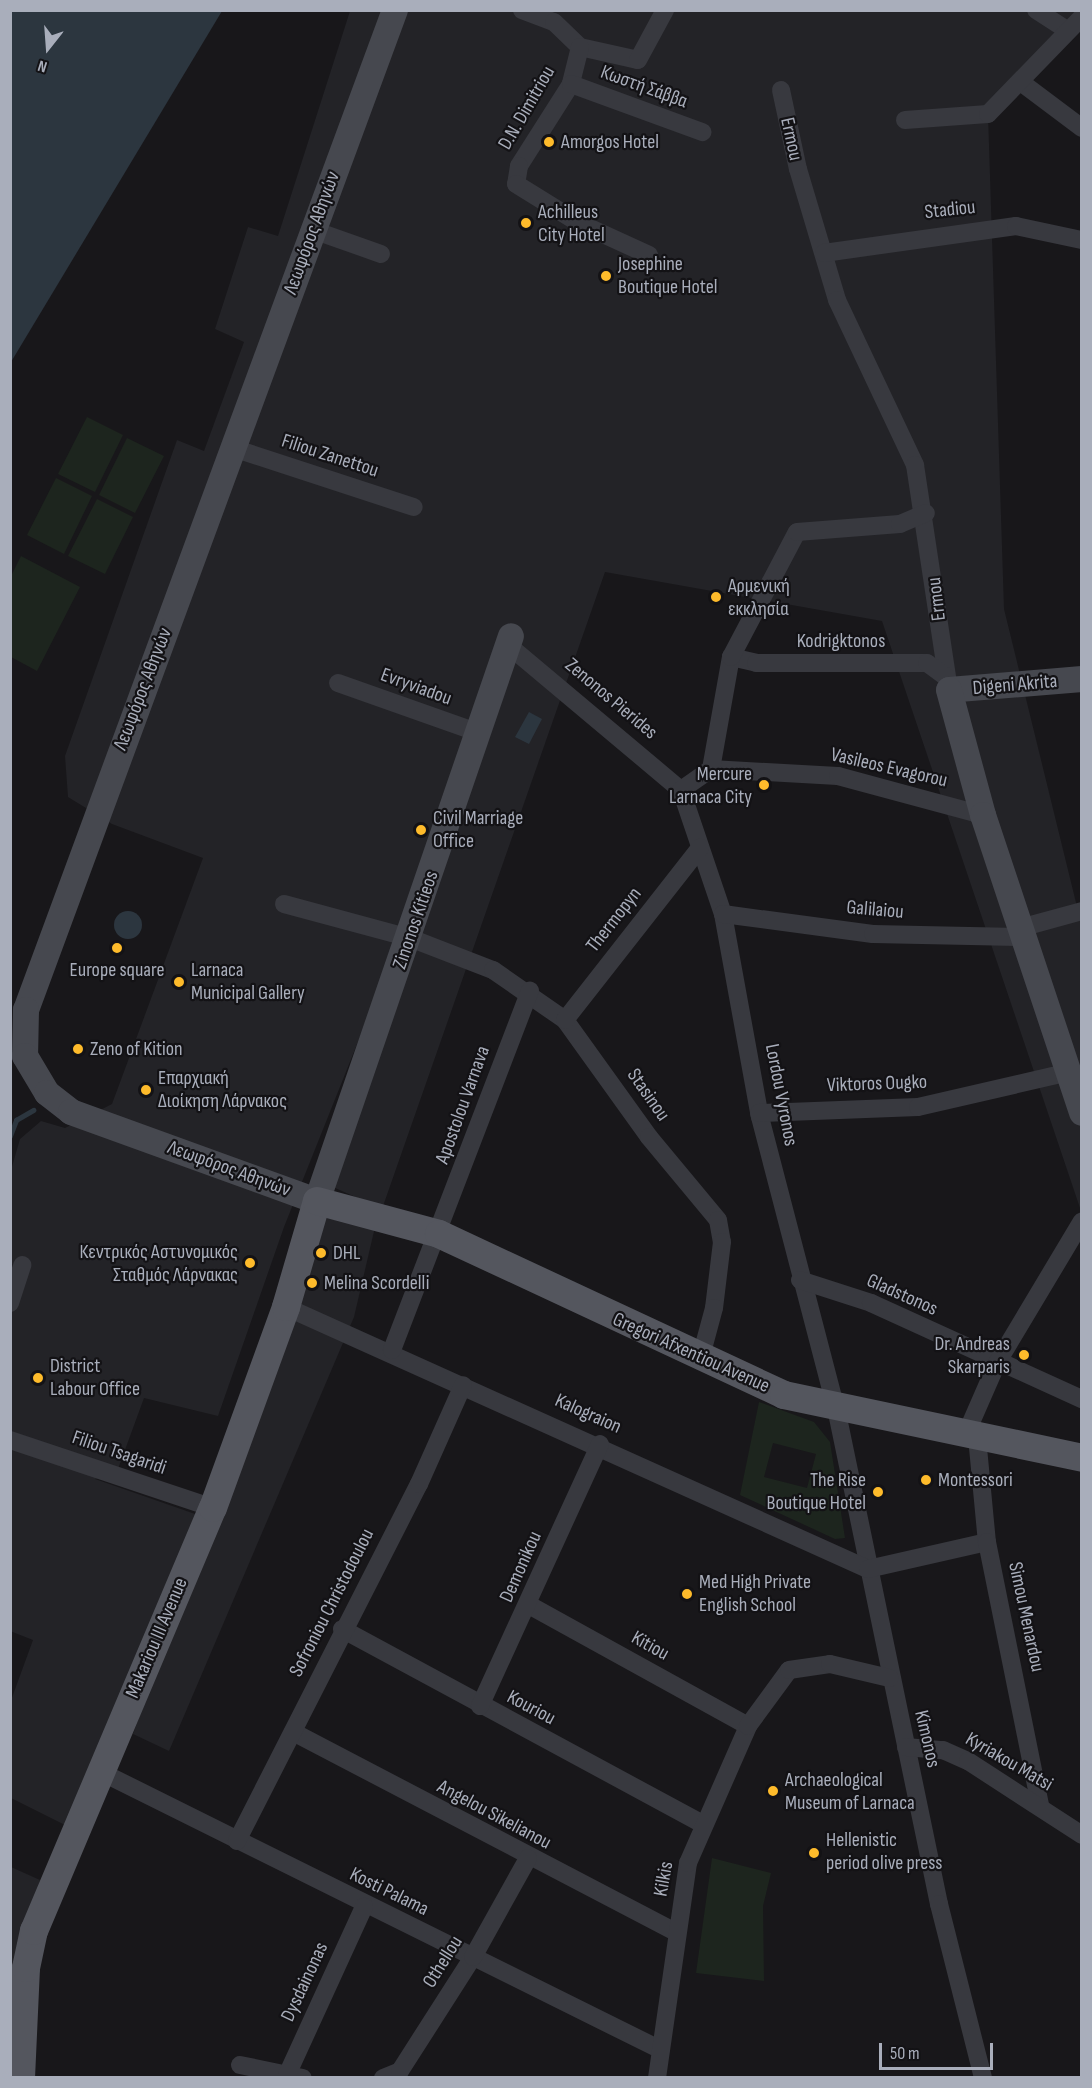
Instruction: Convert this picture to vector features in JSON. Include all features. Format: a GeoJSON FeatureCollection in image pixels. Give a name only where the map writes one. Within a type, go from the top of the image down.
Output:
{"type":"FeatureCollection","features":[{"type":"Feature","properties":{"kind":"main road","name":"Gregori Afxentiou Avenue"},"geometry":{"type":"LineString","coordinates":[[317,1201],[439,1234],[700,1360],[784,1395],[836,1408],[1082,1458]]}},
{"type":"Feature","properties":{"kind":"main road","name":"Makariou III Avenue"},"geometry":{"type":"LineString","coordinates":[[21,2078],[26,1968],[34,1931],[99,1771],[213,1508],[286,1307],[317,1201]]}},
{"type":"Feature","properties":{"kind":"street","name":"Λεωφόρος Αθηνών"},"geometry":{"type":"LineString","coordinates":[[317,1201],[71,1112],[47,1093],[24,1047],[26,1010],[395,10]]}},
{"type":"Feature","properties":{"kind":"street"},"geometry":{"type":"LineString","coordinates":[[522,10],[554,22],[580,47],[638,60],[665,10]]}},
{"type":"Feature","properties":{"kind":"street"},"geometry":{"type":"LineString","coordinates":[[1036,10],[1065,29]]}},
{"type":"Feature","properties":{"kind":"street"},"geometry":{"type":"LineString","coordinates":[[905,120],[988,114],[1023,83],[1065,29],[1082,17]]}},
{"type":"Feature","properties":{"kind":"street","name":"D.N. Dimitriou"},"geometry":{"type":"LineString","coordinates":[[580,47],[571,84],[519,166],[516,184],[579,223],[649,255]]}},
{"type":"Feature","properties":{"kind":"street"},"geometry":{"type":"LineString","coordinates":[[1023,83],[1082,128]]}},
{"type":"Feature","properties":{"kind":"street","name":"Κωστή Σάββα"},"geometry":{"type":"LineString","coordinates":[[571,84],[702,132]]}},
{"type":"Feature","properties":{"kind":"street","name":"Ermou"},"geometry":{"type":"LineString","coordinates":[[782,90],[837,300],[905,436],[926,513],[948,684],[983,815],[1065,1073],[1082,1113]]}},
{"type":"Feature","properties":{"kind":"street","name":"Stadiou"},"geometry":{"type":"LineString","coordinates":[[824,253],[1016,226],[1082,240]]}},
{"type":"Feature","properties":{"kind":"street"},"geometry":{"type":"LineString","coordinates":[[314,230],[381,254]]}},
{"type":"Feature","properties":{"kind":"street","name":"Filiou Zanettou"},"geometry":{"type":"LineString","coordinates":[[233,448],[414,507]]}},
{"type":"Feature","properties":{"kind":"street"},"geometry":{"type":"LineString","coordinates":[[681,790],[711,769],[731,657],[797,531],[900,524],[926,513]]}},
{"type":"Feature","properties":{"kind":"street","name":"Zinonos Kitieos"},"geometry":{"type":"LineString","coordinates":[[317,1201],[410,938],[509,640]]}},
{"type":"Feature","properties":{"kind":"street","name":"Zenonos Pierides"},"geometry":{"type":"LineString","coordinates":[[509,640],[681,790]]}},
{"type":"Feature","properties":{"kind":"street","name":"Kodrigktonos"},"geometry":{"type":"LineString","coordinates":[[731,657],[756,663],[927,663],[948,684]]}},
{"type":"Feature","properties":{"kind":"street","name":"Digeni Akrita"},"geometry":{"type":"LineString","coordinates":[[948,684],[1082,679]]}},
{"type":"Feature","properties":{"kind":"street","name":"Evryviadou"},"geometry":{"type":"LineString","coordinates":[[338,683],[478,733]]}},
{"type":"Feature","properties":{"kind":"street","name":"Vasileos Evagorou"},"geometry":{"type":"LineString","coordinates":[[711,769],[838,776],[983,815]]}},
{"type":"Feature","properties":{"kind":"street","name":"Lordou Vyronos"},"geometry":{"type":"LineString","coordinates":[[681,790],[723,914],[759,1113],[800,1280],[836,1408]]}},
{"type":"Feature","properties":{"kind":"street","name":"Thermopyn"},"geometry":{"type":"LineString","coordinates":[[566,1020],[700,848]]}},
{"type":"Feature","properties":{"kind":"street","name":"Stasinou"},"geometry":{"type":"LineString","coordinates":[[284,904],[410,938],[530,990],[566,1020],[662,1154],[718,1220],[722,1242],[714,1308],[700,1360]]}},
{"type":"Feature","properties":{"kind":"street","name":"Galilaiou"},"geometry":{"type":"LineString","coordinates":[[723,914],[873,934],[1021,933],[1082,911]]}},
{"type":"Feature","properties":{"kind":"street","name":"Apostolou Varnava"},"geometry":{"type":"LineString","coordinates":[[392,1350],[439,1234],[530,990]]}},
{"type":"Feature","properties":{"kind":"street","name":"Viktoros Ougko"},"geometry":{"type":"LineString","coordinates":[[759,1113],[918,1107],[1065,1073]]}},
{"type":"Feature","properties":{"kind":"street"},"geometry":{"type":"LineString","coordinates":[[971,1436],[997,1363],[1082,1221]]}},
{"type":"Feature","properties":{"kind":"street"},"geometry":{"type":"LineString","coordinates":[[10,1303],[22,1265]]}},
{"type":"Feature","properties":{"kind":"street","name":"Gladstonos"},"geometry":{"type":"LineString","coordinates":[[800,1280],[871,1303],[997,1363],[1082,1399]]}},
{"type":"Feature","properties":{"kind":"street","name":"Kalograion"},"geometry":{"type":"LineString","coordinates":[[286,1307],[392,1350],[868,1569]]}},
{"type":"Feature","properties":{"kind":"street","name":"Sofroniou Christodoulou"},"geometry":{"type":"LineString","coordinates":[[237,1841],[293,1732],[342,1629],[419,1484],[463,1384]]}},
{"type":"Feature","properties":{"kind":"street","name":"Kimonos"},"geometry":{"type":"LineString","coordinates":[[836,1408],[890,1678],[983,2078]]}},
{"type":"Feature","properties":{"kind":"street","name":"Simou Menardou"},"geometry":{"type":"LineString","coordinates":[[971,1436],[987,1542],[1040,1805]]}},
{"type":"Feature","properties":{"kind":"street","name":"Filiou Tsagaridi"},"geometry":{"type":"LineString","coordinates":[[10,1440],[213,1508]]}},
{"type":"Feature","properties":{"kind":"street","name":"Demonikou"},"geometry":{"type":"LineString","coordinates":[[480,1706],[529,1605],[600,1444]]}},
{"type":"Feature","properties":{"kind":"street"},"geometry":{"type":"LineString","coordinates":[[868,1569],[987,1542]]}},
{"type":"Feature","properties":{"kind":"street","name":"Kitiou"},"geometry":{"type":"LineString","coordinates":[[529,1605],[748,1726]]}},
{"type":"Feature","properties":{"kind":"street","name":"Kouriou"},"geometry":{"type":"LineString","coordinates":[[342,1629],[480,1706],[702,1824]]}},
{"type":"Feature","properties":{"kind":"street","name":"Kilkis"},"geometry":{"type":"LineString","coordinates":[[657,2078],[688,1863],[702,1824],[748,1726],[763,1702],[789,1670],[808,1664],[890,1678]]}},
{"type":"Feature","properties":{"kind":"street","name":"Angelou Sikelianou"},"geometry":{"type":"LineString","coordinates":[[293,1732],[528,1858],[677,1933]]}},
{"type":"Feature","properties":{"kind":"street","name":"Kyriakou Matsi"},"geometry":{"type":"LineString","coordinates":[[906,1747],[943,1750],[1040,1805],[1082,1835]]}},
{"type":"Feature","properties":{"kind":"street","name":"Kosti Palama"},"geometry":{"type":"LineString","coordinates":[[99,1771],[364,1906],[661,2050]]}},
{"type":"Feature","properties":{"kind":"street","name":"Othellou"},"geometry":{"type":"LineString","coordinates":[[383,2078],[400,2071],[473,1957],[528,1858]]}},
{"type":"Feature","properties":{"kind":"street","name":"Dysdainonas"},"geometry":{"type":"LineString","coordinates":[[295,2076],[364,1906]]}},
{"type":"Feature","properties":{"kind":"street"},"geometry":{"type":"LineString","coordinates":[[240,2065],[295,2076]]}},
{"type":"Feature","properties":{"kind":"shaded area"},"geometry":{"type":"Polygon","coordinates":[[[10,11],[222,11],[11,362],[10,11]]]}},
{"type":"Feature","properties":{"kind":"shaded area"},"geometry":{"type":"Polygon","coordinates":[[[350,11],[1081,11],[988,114],[1004,609],[1081,923],[1081,1211],[882,621],[605,572],[382,1209],[333,1187],[401,934],[284,1227],[218,1416],[144,1398],[118,1469],[95,1479],[198,1515],[65,1825],[11,1798],[10,1703],[33,1640],[10,1631],[11,1170],[20,1139],[41,1121],[65,1128],[112,1104],[203,858],[112,824],[68,797],[65,756],[177,440],[204,451],[244,342],[215,329],[248,227],[278,236],[350,11]]]}},
{"type":"Feature","properties":{"kind":"shaded area"},"geometry":{"type":"Polygon","coordinates":[[[87,417],[123,435],[95,492],[58,474],[87,417]]]}},
{"type":"Feature","properties":{"kind":"shaded area"},"geometry":{"type":"Polygon","coordinates":[[[127,438],[164,456],[135,513],[99,495],[127,438]]]}},
{"type":"Feature","properties":{"kind":"shaded area"},"geometry":{"type":"Polygon","coordinates":[[[56,478],[92,496],[64,554],[27,535],[56,478]]]}},
{"type":"Feature","properties":{"kind":"shaded area"},"geometry":{"type":"Polygon","coordinates":[[[97,499],[133,517],[105,574],[68,556],[97,499]]]}},
{"type":"Feature","properties":{"kind":"shaded area"},"geometry":{"type":"Polygon","coordinates":[[[21,556],[80,587],[37,671],[11,657],[11,576],[21,556]]]}},
{"type":"Feature","properties":{"kind":"shaded area"},"geometry":{"type":"Polygon","coordinates":[[[529,712],[542,719],[529,744],[515,737],[529,712]]]}},
{"type":"Feature","properties":{"kind":"shaded area"},"geometry":{"type":"Polygon","coordinates":[[[128,911],[138,915],[142,925],[138,935],[128,939],[118,935],[114,925],[118,915],[128,911]]]}},
{"type":"Feature","properties":{"kind":"shaded area"},"geometry":{"type":"Polygon","coordinates":[[[318,1216],[375,1227],[354,1317],[169,1751],[133,1734],[318,1216]]]}},
{"type":"Feature","properties":{"kind":"shaded area"},"geometry":{"type":"Polygon","coordinates":[[[759,1402],[814,1422],[830,1442],[845,1538],[835,1539],[740,1495],[759,1402]],[[773,1443],[764,1477],[807,1488],[816,1454],[773,1443]]]}},
{"type":"Feature","properties":{"kind":"shaded area"},"geometry":{"type":"Polygon","coordinates":[[[712,1858],[771,1873],[763,1906],[764,1981],[696,1973],[712,1858]]]}},
{"type":"Feature","properties":{"kind":"shaded area"},"geometry":{"type":"Polygon","coordinates":[[[11,1867],[40,1880],[13,1976],[11,2020],[11,1867]]]}},
{"type":"Feature","properties":{"kind":"waterway"},"geometry":{"type":"LineString","coordinates":[[10,1136],[16,1120],[33,1110]]}},
{"type":"Feature","properties":{"kind":"place","name":"Amorgos Hotel"},"geometry":{"type":"Point","coordinates":[549,142]}},
{"type":"Feature","properties":{"kind":"place","name":"Achilleus City Hotel"},"geometry":{"type":"Point","coordinates":[526,223]}},
{"type":"Feature","properties":{"kind":"place","name":"Josephine Boutique Hotel"},"geometry":{"type":"Point","coordinates":[606,276]}},
{"type":"Feature","properties":{"kind":"place","name":"Αρμενική εκκλησία"},"geometry":{"type":"Point","coordinates":[716,597]}},
{"type":"Feature","properties":{"kind":"place","name":"Mercure Larnaca City"},"geometry":{"type":"Point","coordinates":[764,785]}},
{"type":"Feature","properties":{"kind":"place","name":"Civil Marriage Office"},"geometry":{"type":"Point","coordinates":[421,830]}},
{"type":"Feature","properties":{"kind":"place","name":"Europe square"},"geometry":{"type":"Point","coordinates":[117,948]}},
{"type":"Feature","properties":{"kind":"place","name":"Larnaca Municipal Gallery"},"geometry":{"type":"Point","coordinates":[179,982]}},
{"type":"Feature","properties":{"kind":"place","name":"Zeno of Kition"},"geometry":{"type":"Point","coordinates":[78,1049]}},
{"type":"Feature","properties":{"kind":"place","name":"Επαρχιακή Διοίκηση Λάρνακος"},"geometry":{"type":"Point","coordinates":[146,1090]}},
{"type":"Feature","properties":{"kind":"place","name":"DHL"},"geometry":{"type":"Point","coordinates":[321,1253]}},
{"type":"Feature","properties":{"kind":"place","name":"Κεντρικός Αστυνομικός Σταθμός Λάρνακας"},"geometry":{"type":"Point","coordinates":[250,1263]}},
{"type":"Feature","properties":{"kind":"place","name":"Melina Scordelli"},"geometry":{"type":"Point","coordinates":[312,1283]}},
{"type":"Feature","properties":{"kind":"place","name":"Dr. Andreas Skarparis"},"geometry":{"type":"Point","coordinates":[1024,1355]}},
{"type":"Feature","properties":{"kind":"place","name":"District Labour Office"},"geometry":{"type":"Point","coordinates":[38,1378]}},
{"type":"Feature","properties":{"kind":"place","name":"Montessori"},"geometry":{"type":"Point","coordinates":[926,1480]}},
{"type":"Feature","properties":{"kind":"place","name":"The Rise Boutique Hotel"},"geometry":{"type":"Point","coordinates":[878,1492]}},
{"type":"Feature","properties":{"kind":"place","name":"Med High Private English School"},"geometry":{"type":"Point","coordinates":[687,1594]}},
{"type":"Feature","properties":{"kind":"place","name":"Archaeological Museum of Larnaca"},"geometry":{"type":"Point","coordinates":[773,1791]}},
{"type":"Feature","properties":{"kind":"place","name":"Hellenistic period olive press"},"geometry":{"type":"Point","coordinates":[814,1853]}}]}
